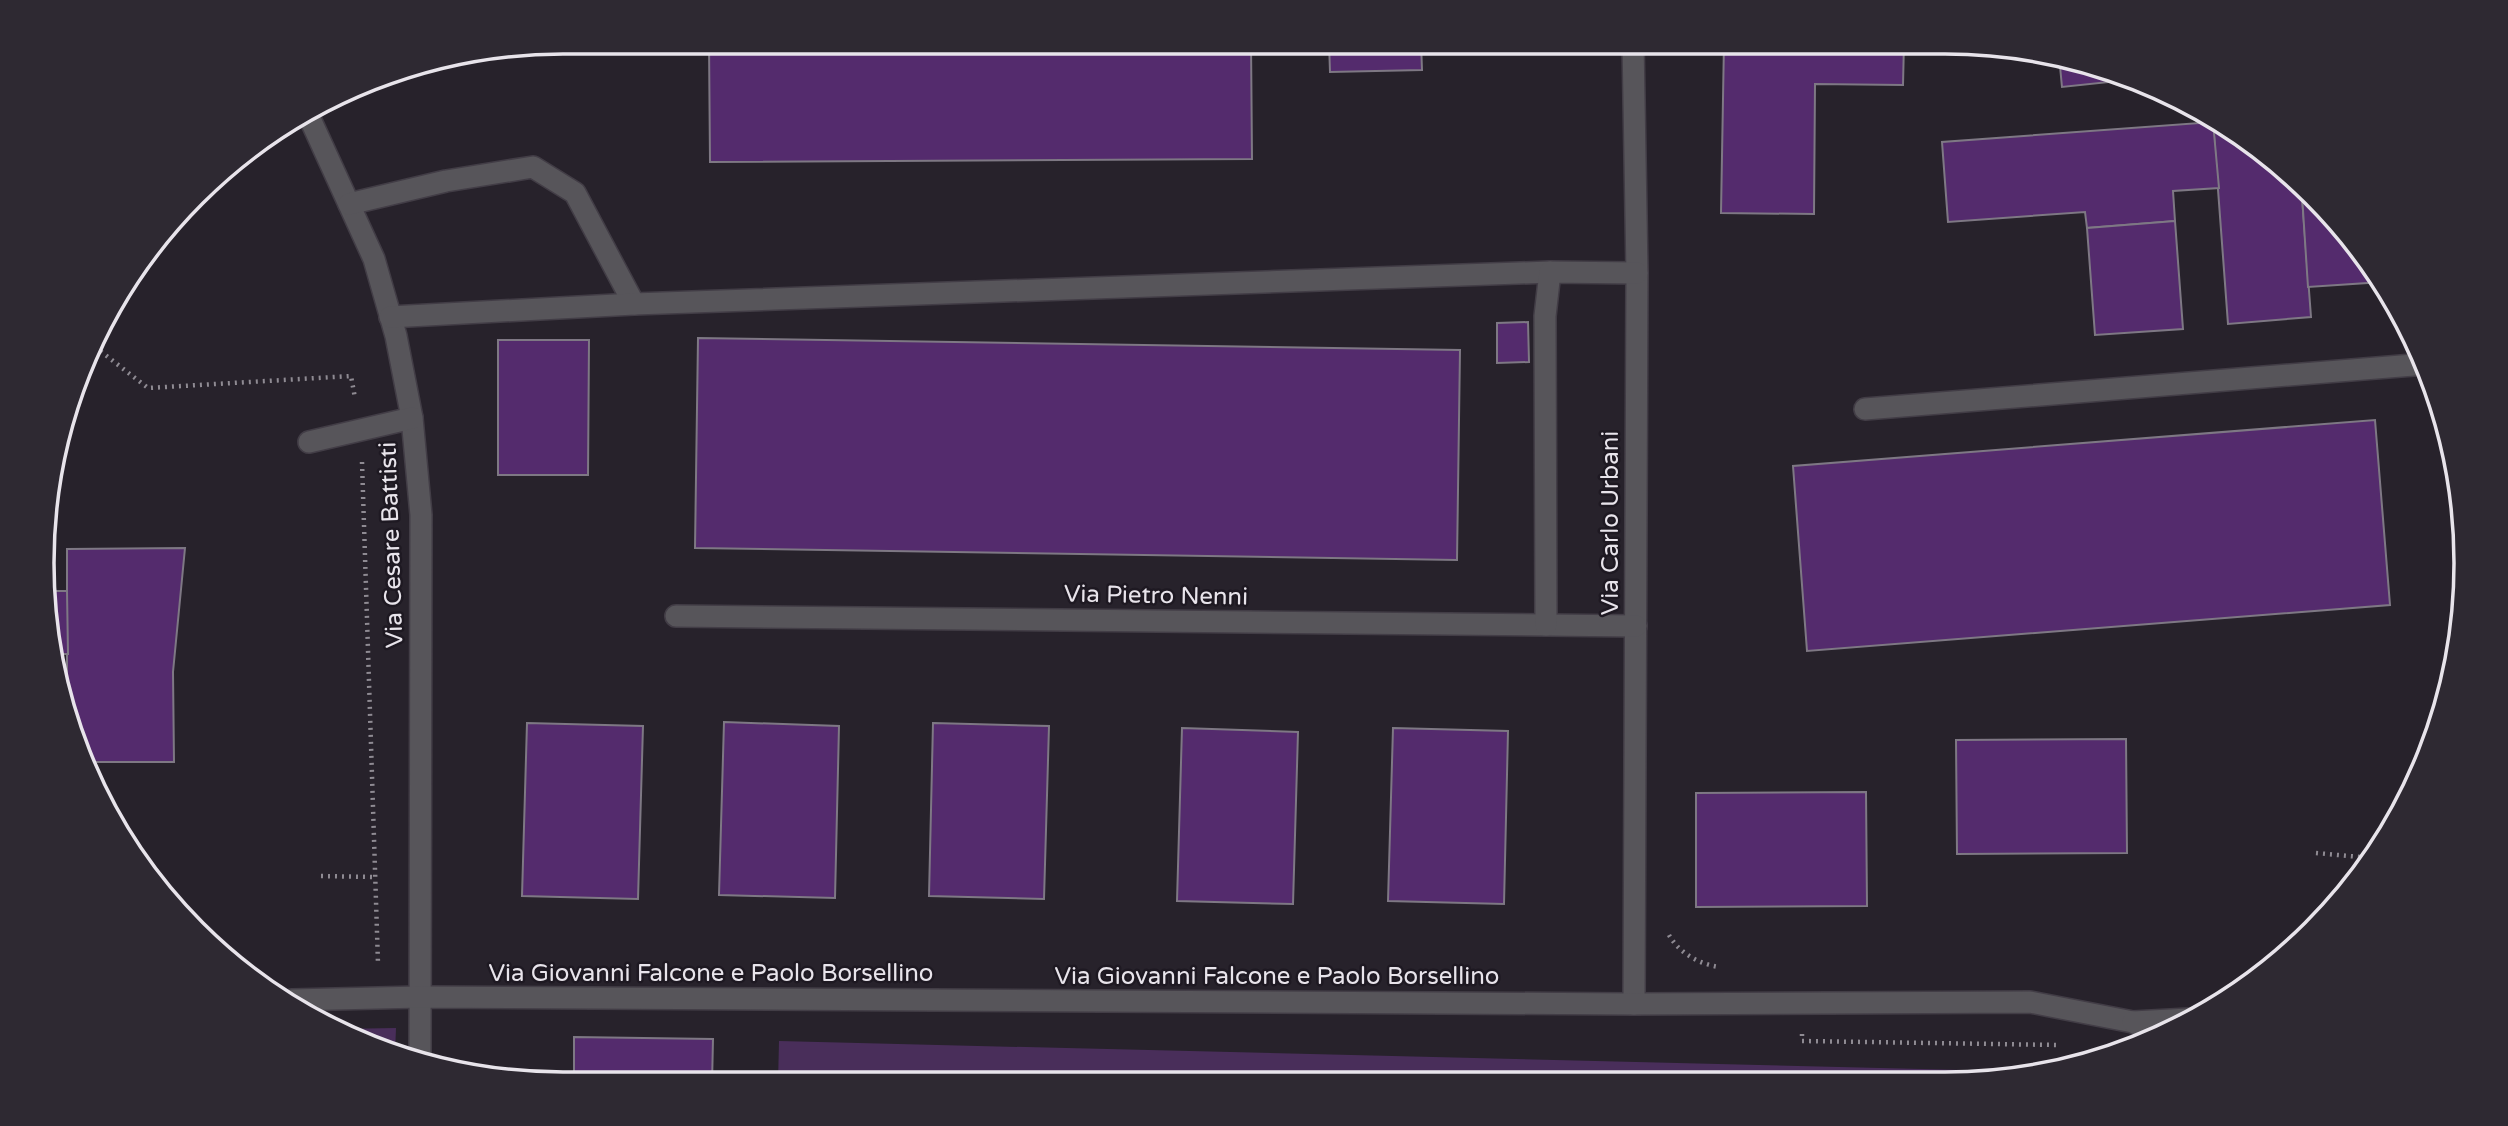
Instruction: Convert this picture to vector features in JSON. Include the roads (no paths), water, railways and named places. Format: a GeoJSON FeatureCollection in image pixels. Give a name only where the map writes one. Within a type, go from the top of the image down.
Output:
{"type":"FeatureCollection","features":[{"type":"Feature","properties":{"kind":"street","name":"Via Carlo Urbani"},"geometry":{"type":"LineString","coordinates":[[1633,54],[1637,273],[1634,1004]]}},
{"type":"Feature","properties":{"kind":"street","name":"Via Cesare Battisti"},"geometry":{"type":"LineString","coordinates":[[311,121],[374,259],[412,418],[421,515],[420,1051]]}},
{"type":"Feature","properties":{"kind":"street"},"geometry":{"type":"LineString","coordinates":[[349,204],[446,181],[533,167],[575,193],[634,304]]}},
{"type":"Feature","properties":{"kind":"street"},"geometry":{"type":"LineString","coordinates":[[390,317],[634,304],[1550,272],[1637,273]]}},
{"type":"Feature","properties":{"kind":"street"},"geometry":{"type":"LineString","coordinates":[[1546,625],[1545,316],[1550,272]]}},
{"type":"Feature","properties":{"kind":"street"},"geometry":{"type":"LineString","coordinates":[[1865,409],[2414,365]]}},
{"type":"Feature","properties":{"kind":"street"},"geometry":{"type":"LineString","coordinates":[[309,442],[412,418]]}},
{"type":"Feature","properties":{"kind":"street","name":"Via Pietro Nenni"},"geometry":{"type":"LineString","coordinates":[[676,616],[1636,626]]}},
{"type":"Feature","properties":{"kind":"street"},"geometry":{"type":"LineString","coordinates":[[302,1000],[420,998]]}},
{"type":"Feature","properties":{"kind":"street","name":"Via Giovanni Falcone e Paolo Borsellino"},"geometry":{"type":"LineString","coordinates":[[420,998],[1634,1004],[2030,1002],[2080,1009],[2133,1021],[2168,1020]]}},
{"type":"Feature","properties":{"kind":"street","name":"Via Giovanni Falcone e Paolo Borsellino"},"geometry":{"type":"LineString","coordinates":[[2133,1021],[2148,1029]]}}]}
